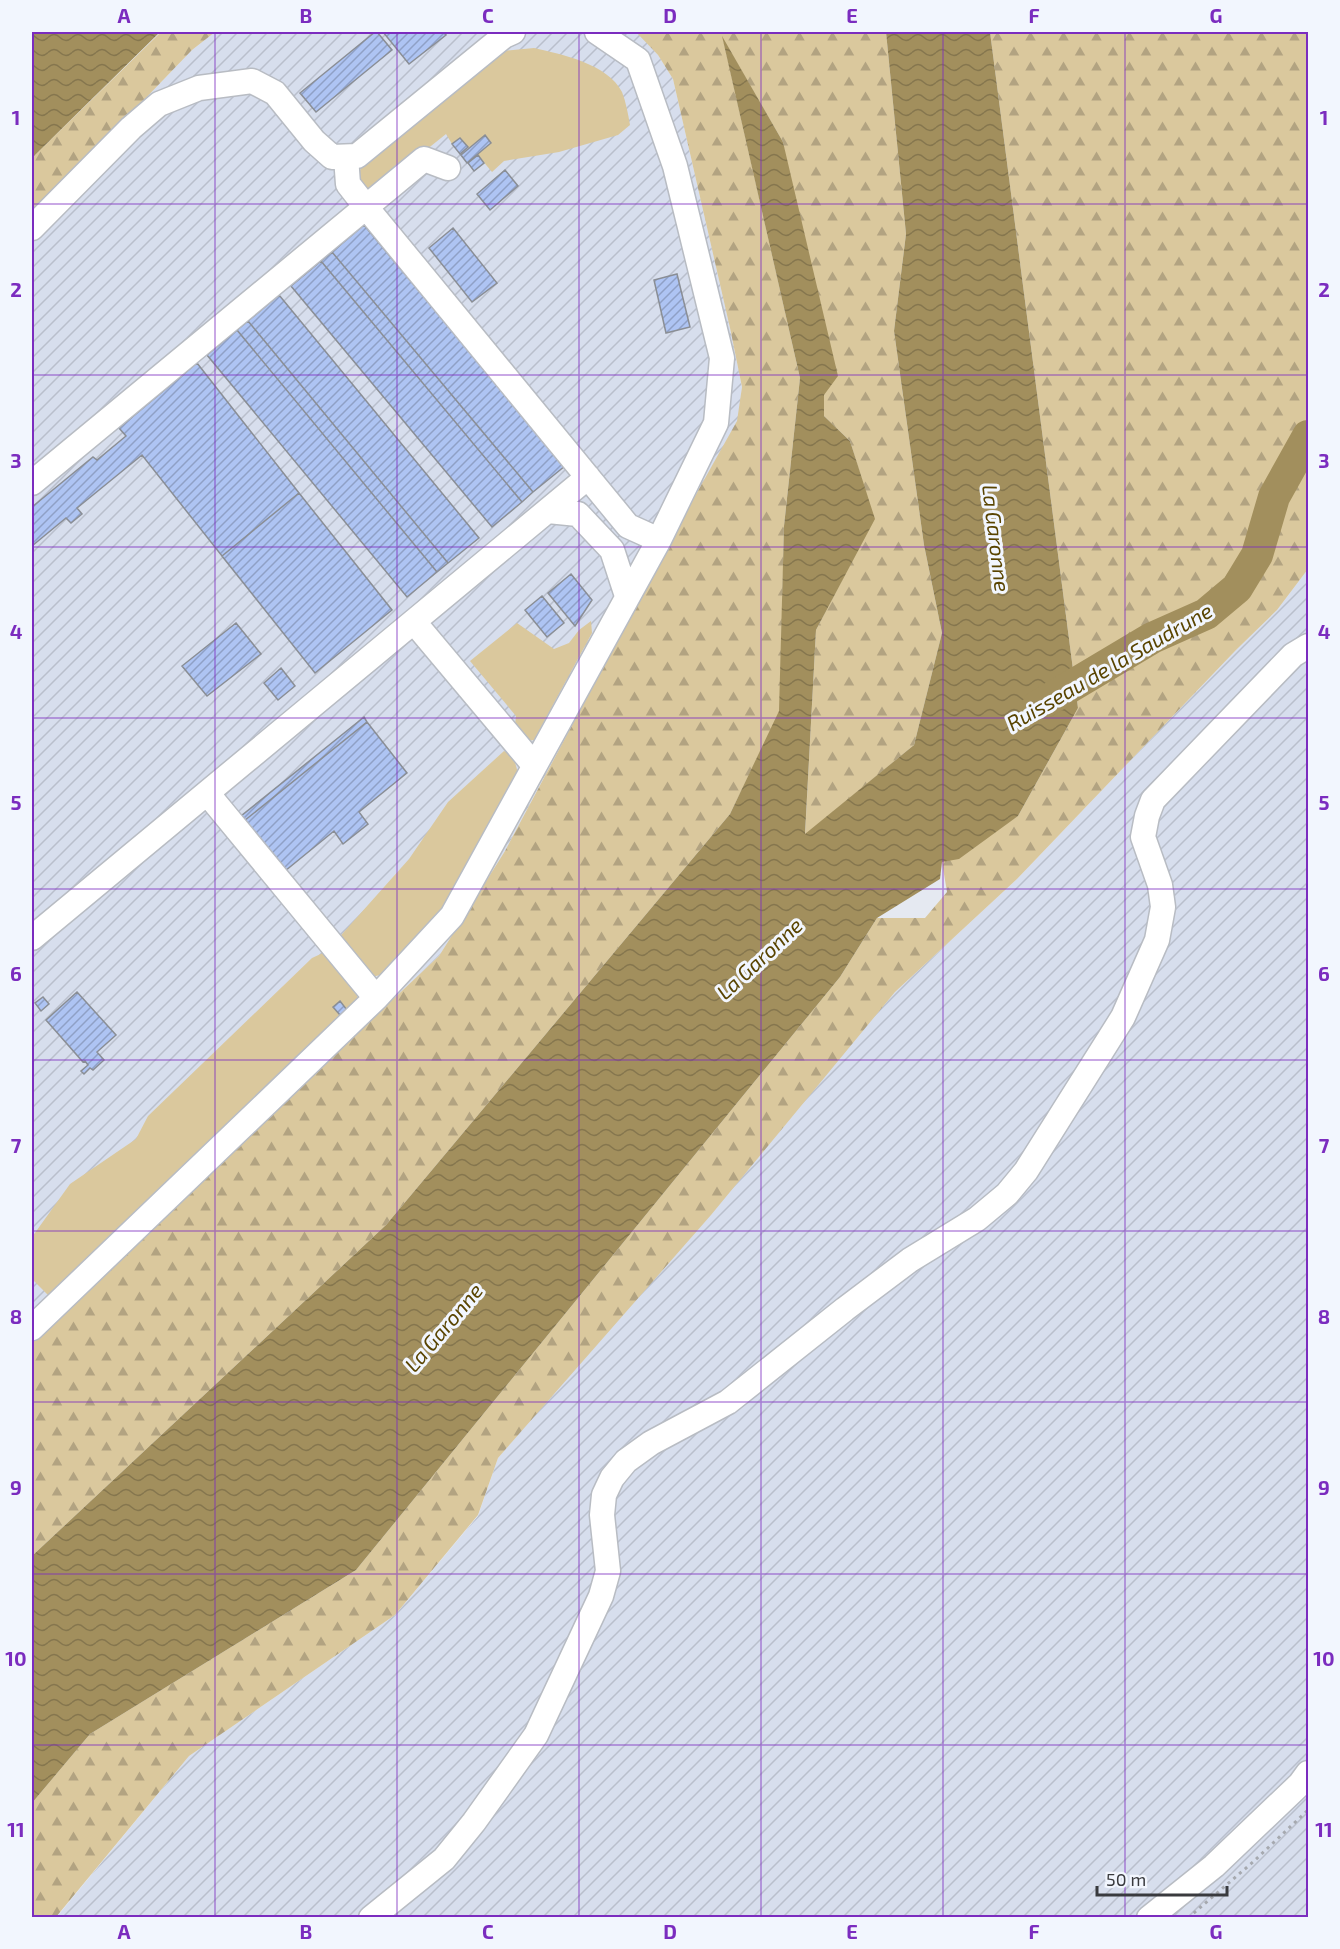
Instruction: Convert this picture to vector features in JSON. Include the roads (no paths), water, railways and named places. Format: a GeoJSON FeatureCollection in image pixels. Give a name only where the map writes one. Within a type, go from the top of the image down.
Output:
{"type":"FeatureCollection","features":[{"type":"Feature","properties":{"kind":"lane"},"geometry":{"type":"LineString","coordinates":[[32,228],[159,104],[199,88],[252,81],[275,93],[314,141],[332,157],[357,156],[504,36],[513,32]]}},
{"type":"Feature","properties":{"kind":"lane"},"geometry":{"type":"LineString","coordinates":[[32,1328],[376,998],[452,916],[659,540],[716,423],[722,358],[675,166],[638,60],[597,32]]}},
{"type":"Feature","properties":{"kind":"lane"},"geometry":{"type":"LineString","coordinates":[[346,157],[348,184],[366,207],[628,526],[659,540]]}},
{"type":"Feature","properties":{"kind":"lane"},"geometry":{"type":"LineString","coordinates":[[32,483],[424,159],[448,168]]}},
{"type":"Feature","properties":{"kind":"lane"},"geometry":{"type":"LineString","coordinates":[[32,938],[588,477]]}},
{"type":"Feature","properties":{"kind":"lane"},"geometry":{"type":"LineString","coordinates":[[548,511],[578,514],[612,550],[627,596]]}},
{"type":"Feature","properties":{"kind":"lane"},"geometry":{"type":"LineString","coordinates":[[414,622],[534,765]]}},
{"type":"Feature","properties":{"kind":"lane"},"geometry":{"type":"LineString","coordinates":[[371,1917],[444,1859],[474,1822],[536,1735],[601,1596],[608,1571],[602,1515],[604,1495],[612,1478],[627,1461],[651,1443],[728,1402],[909,1260],[977,1219],[1007,1194],[1026,1172],[1123,1017],[1157,940],[1163,907],[1160,885],[1143,837],[1153,800],[1293,656],[1308,646]]}},
{"type":"Feature","properties":{"kind":"lane"},"geometry":{"type":"LineString","coordinates":[[207,793],[376,998]]}},
{"type":"Feature","properties":{"kind":"lane"},"geometry":{"type":"LineString","coordinates":[[1149,1917],[1214,1866],[1300,1784],[1308,1773]]}},
{"type":"Feature","properties":{"kind":"water"},"geometry":{"type":"Polygon","coordinates":[[[32,32],[160,32],[32,158],[32,32]]]}},
{"type":"Feature","properties":{"kind":"water","name":"La Garonne"},"geometry":{"type":"Polygon","coordinates":[[[886,32],[990,32],[1078,708],[1018,816],[959,859],[942,862],[940,879],[877,918],[840,977],[356,1570],[90,1734],[32,1803],[32,1556],[386,1225],[730,814],[779,711],[784,526],[800,378],[722,36],[783,142],[838,376],[824,395],[824,416],[850,441],[875,519],[816,630],[805,834],[914,745],[942,633],[924,545],[894,331],[906,234],[886,32]]]}},
{"type":"Feature","properties":{"kind":"waterway","name":"Ruisseau de la Saudrune"},"geometry":{"type":"LineString","coordinates":[[1038,706],[1152,638],[1206,614],[1237,588],[1257,555],[1274,497],[1308,436]]}}]}
